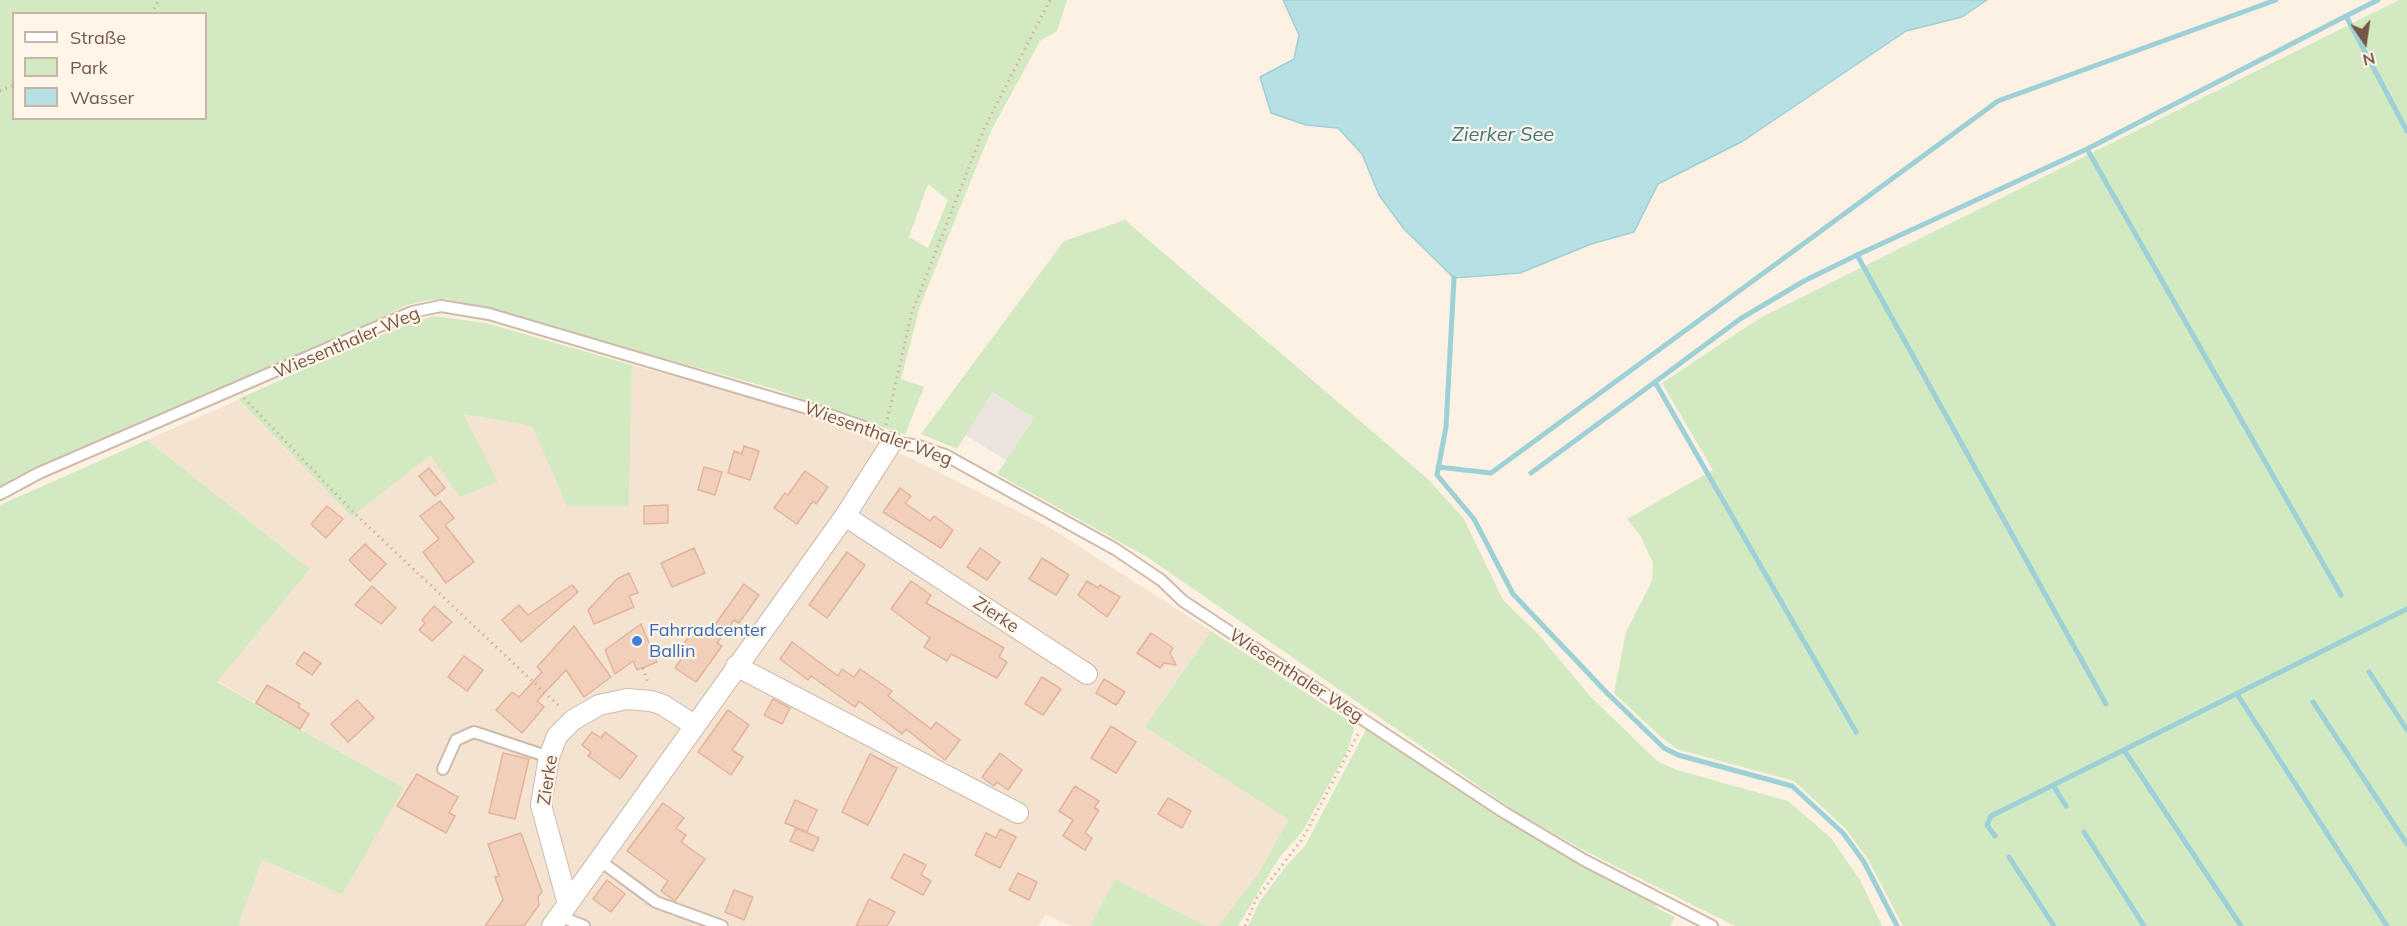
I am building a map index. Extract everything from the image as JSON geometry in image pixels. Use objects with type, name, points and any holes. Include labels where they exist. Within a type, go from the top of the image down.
[{"type":"street","points":[[560,915],[845,516],[892,442]]},
{"type":"street","name":"Zierke","points":[[845,516],[1087,674]]},
{"type":"street","points":[[736,666],[1018,813]]},
{"type":"street","name":"Zierke","points":[[560,915],[541,806],[549,756],[558,736],[573,720],[599,705],[627,699],[651,700],[694,725]]},
{"type":"lane","name":"Wiesenthaler Weg","points":[[0,494],[39,473],[236,390],[412,312],[441,306],[489,314],[825,413],[864,427],[892,442],[919,446],[945,455],[1115,549],[1161,580],[1183,601],[1505,813],[1574,854],[1712,926]]},
{"type":"lane","points":[[443,769],[456,740],[474,732],[549,756]]},
{"type":"lane","points":[[599,860],[656,902],[722,926]]},
{"type":"lane","points":[[560,915],[584,926]]},
{"type":"path","points":[[889,417],[912,312],[984,129],[1048,6],[1048,0]]},
{"type":"path","points":[[236,390],[355,514],[573,720]]},
{"type":"path","points":[[1245,926],[1256,899],[1303,838],[1354,746],[1364,721]]},
{"type":"shaded area","points":[[632,365],[801,410],[912,459],[1047,526],[1211,631],[1145,727],[1290,820],[1258,874],[1218,926],[1206,926],[1115,879],[1090,926],[1071,926],[1046,915],[1038,926],[238,926],[262,860],[310,881],[404,788],[217,681],[310,569],[147,440],[238,400],[352,517],[430,454],[497,482],[462,414],[532,426],[567,506],[629,506]]},
{"type":"shaded area","points":[[991,392],[1034,418],[1006,460],[965,435]]},
{"type":"green space","points":[[0,0],[1067,0],[1057,31],[1040,41],[991,131],[920,306],[901,379],[924,387],[905,435],[774,389],[447,299],[407,305],[303,355],[112,435],[0,487]],"holes":[[[928,184],[948,200],[928,248],[909,237]]]},
{"type":"green space","points":[[2399,0],[2407,0],[2407,926],[1903,926],[1868,859],[1845,828],[1794,781],[1677,749],[1614,693],[1626,632],[1652,581],[1653,563],[1640,535],[1627,519],[1713,470],[1662,383],[1760,318]]},
{"type":"green space","points":[[1125,220],[1429,480],[1464,519],[1503,600],[1538,634],[1590,696],[1657,761],[1677,770],[1788,801],[1831,838],[1860,880],[1882,926],[1735,926],[1587,852],[1518,813],[1147,557],[997,474],[1034,418],[992,392],[957,449],[921,434],[1064,241]]},
{"type":"green space","points":[[433,316],[486,323],[632,365],[629,506],[567,506],[532,426],[463,414],[498,482],[460,497],[430,455],[352,517],[238,399],[402,326]]},
{"type":"green space","points":[[147,440],[310,569],[217,682],[404,788],[342,894],[262,860],[238,926],[0,926],[0,505]]},
{"type":"green space","points":[[1211,631],[1352,723],[1354,729],[1347,752],[1302,832],[1279,858],[1238,926],[1218,926],[1258,874],[1289,820],[1145,727]]},
{"type":"green space","points":[[1368,726],[1481,805],[1540,841],[1659,902],[1655,905],[1658,909],[1675,917],[1670,926],[1248,926],[1260,901],[1286,866],[1305,846]]},
{"type":"green space","points":[[1115,879],[1206,926],[1090,926]]},
{"type":"water","name":"Zierker See","points":[[1283,0],[1987,0],[1962,17],[1906,31],[1743,141],[1658,184],[1634,232],[1591,244],[1520,273],[1454,278],[1404,229],[1379,195],[1362,154],[1338,128],[1306,125],[1271,113],[1260,77],[1294,59],[1299,35]]},
{"type":"building","points":[[744,446],[759,451],[750,480],[728,473],[734,451],[742,454]]},
{"type":"building","points":[[704,467],[722,472],[715,495],[698,490]]},
{"type":"building","points":[[429,468],[445,488],[435,496],[419,476]]},
{"type":"building","points":[[805,471],[828,487],[816,504],[813,501],[797,524],[774,508],[785,493],[788,495]]},
{"type":"building","points":[[900,488],[911,496],[905,503],[930,521],[934,516],[953,530],[941,548],[883,512]]},
{"type":"building","points":[[440,501],[454,518],[445,525],[474,562],[446,583],[423,552],[439,539],[420,516]]},
{"type":"building","points":[[668,505],[668,523],[644,524],[644,506]]},
{"type":"building","points":[[327,506],[343,519],[326,538],[311,524]]},
{"type":"building","points":[[365,544],[386,564],[370,581],[349,560]]},
{"type":"building","points":[[694,548],[705,573],[672,587],[661,563]]},
{"type":"building","points":[[980,548],[1000,562],[987,580],[967,567]]},
{"type":"building","points":[[847,552],[865,565],[827,618],[809,605]]},
{"type":"building","points":[[1042,558],[1069,575],[1056,595],[1029,579]]},
{"type":"building","points":[[629,573],[638,593],[629,596],[634,607],[594,624],[588,610],[617,579]]},
{"type":"building","points":[[911,581],[931,595],[926,603],[1004,648],[999,657],[1007,662],[997,678],[951,654],[947,661],[924,647],[930,638],[891,609]]},
{"type":"building","points":[[1087,581],[1098,588],[1100,585],[1120,597],[1107,617],[1078,595]]},
{"type":"building","points":[[744,584],[759,595],[739,623],[734,620],[717,643],[722,646],[696,682],[675,668],[688,649],[683,645],[696,627],[707,636]]},
{"type":"building","points":[[572,585],[578,592],[521,642],[502,620],[519,605],[528,615]]},
{"type":"building","points":[[372,586],[396,608],[381,624],[355,605]]},
{"type":"building","points":[[434,606],[452,622],[432,641],[419,630],[425,623],[422,620]]},
{"type":"building","points":[[641,624],[657,662],[637,670],[633,661],[615,674],[605,650]]},
{"type":"building","points":[[574,626],[611,677],[584,697],[566,670],[537,701],[544,707],[522,733],[496,710],[512,692],[519,697],[542,672],[537,667]]},
{"type":"building","points":[[1151,633],[1173,648],[1170,653],[1176,665],[1164,663],[1160,668],[1137,653]]},
{"type":"building","points":[[792,642],[838,676],[842,669],[854,677],[860,669],[892,691],[888,696],[931,729],[936,722],[960,740],[945,760],[906,729],[902,734],[859,701],[855,707],[811,676],[808,680],[780,659]]},
{"type":"building","points":[[304,652],[321,663],[312,675],[296,664]]},
{"type":"building","points":[[464,656],[483,670],[467,691],[448,677]]},
{"type":"building","points":[[1042,677],[1061,689],[1043,715],[1025,704]]},
{"type":"building","points":[[1104,679],[1125,692],[1116,705],[1096,693]]},
{"type":"building","points":[[267,685],[300,704],[298,707],[309,714],[300,729],[256,703]]},
{"type":"building","points":[[773,699],[790,708],[782,724],[764,715]]},
{"type":"building","points":[[357,700],[374,718],[348,742],[331,724]]},
{"type":"building","points":[[728,710],[749,725],[732,750],[743,757],[731,775],[698,752]]},
{"type":"building","points":[[1111,726],[1136,742],[1116,773],[1091,758]]},
{"type":"building","points":[[592,732],[601,738],[605,732],[637,756],[620,779],[588,756],[591,752],[582,745]]},
{"type":"building","points":[[503,753],[529,759],[515,819],[489,813]]},
{"type":"building","points":[[1000,753],[1022,770],[1008,790],[997,782],[994,786],[982,777]]},
{"type":"building","points":[[870,754],[897,768],[868,825],[842,812]]},
{"type":"building","points":[[417,774],[458,797],[449,813],[455,816],[446,833],[397,806]]},
{"type":"building","points":[[1075,786],[1099,801],[1094,808],[1099,810],[1085,833],[1092,838],[1085,850],[1063,836],[1073,820],[1059,811]]},
{"type":"building","points":[[1168,798],[1191,811],[1182,828],[1158,814]]},
{"type":"building","points":[[795,800],[817,810],[807,832],[785,823]]},
{"type":"building","points":[[663,803],[684,818],[676,828],[686,835],[681,842],[705,859],[675,901],[661,891],[668,881],[627,851]]},
{"type":"building","points":[[796,828],[819,838],[813,851],[790,841]]},
{"type":"building","points":[[1000,829],[1016,837],[1000,868],[975,855],[986,833],[996,838]]},
{"type":"building","points":[[521,833],[542,892],[538,897],[539,905],[524,926],[485,926],[503,900],[495,877],[499,876],[488,844]]},
{"type":"building","points":[[904,854],[926,865],[921,875],[931,881],[923,895],[891,878]]},
{"type":"building","points":[[1018,873],[1037,882],[1029,900],[1009,890]]},
{"type":"building","points":[[607,880],[625,894],[611,912],[593,899]]},
{"type":"building","points":[[734,890],[753,897],[744,920],[725,912]]},
{"type":"building","points":[[869,899],[895,912],[887,926],[856,926]]},
{"type":"waterway","points":[[1438,467],[1491,473],[1998,101],[2276,0]]},
{"type":"waterway","points":[[2378,0],[2346,16],[2407,131]]},
{"type":"waterway","points":[[2341,595],[2087,149],[2346,16]]},
{"type":"waterway","points":[[2087,149],[1857,255],[2106,704]]},
{"type":"waterway","points":[[1856,732],[1655,382],[1740,319],[1804,281],[1857,255]]},
{"type":"waterway","points":[[1454,278],[1446,427],[1437,475],[1474,519],[1513,594],[1607,693],[1664,748],[1678,755],[1792,786],[1843,833],[1864,862],[1897,926]]},
{"type":"waterway","points":[[1531,473],[1655,382]]},
{"type":"waterway","points":[[1995,836],[1987,825],[1991,816],[2407,609]]},
{"type":"waterway","points":[[2369,672],[2407,730]]},
{"type":"waterway","points":[[2237,694],[2387,926]]},
{"type":"waterway","points":[[2313,702],[2407,844]]},
{"type":"waterway","points":[[2124,750],[2241,926]]},
{"type":"waterway","points":[[2053,785],[2066,806]]},
{"type":"waterway","points":[[2084,832],[2144,926]]},
{"type":"waterway","points":[[2009,857],[2054,926]]},
{"type":"place","name":"Fahrradcenter Ballin","points":[[637,641]]}]
